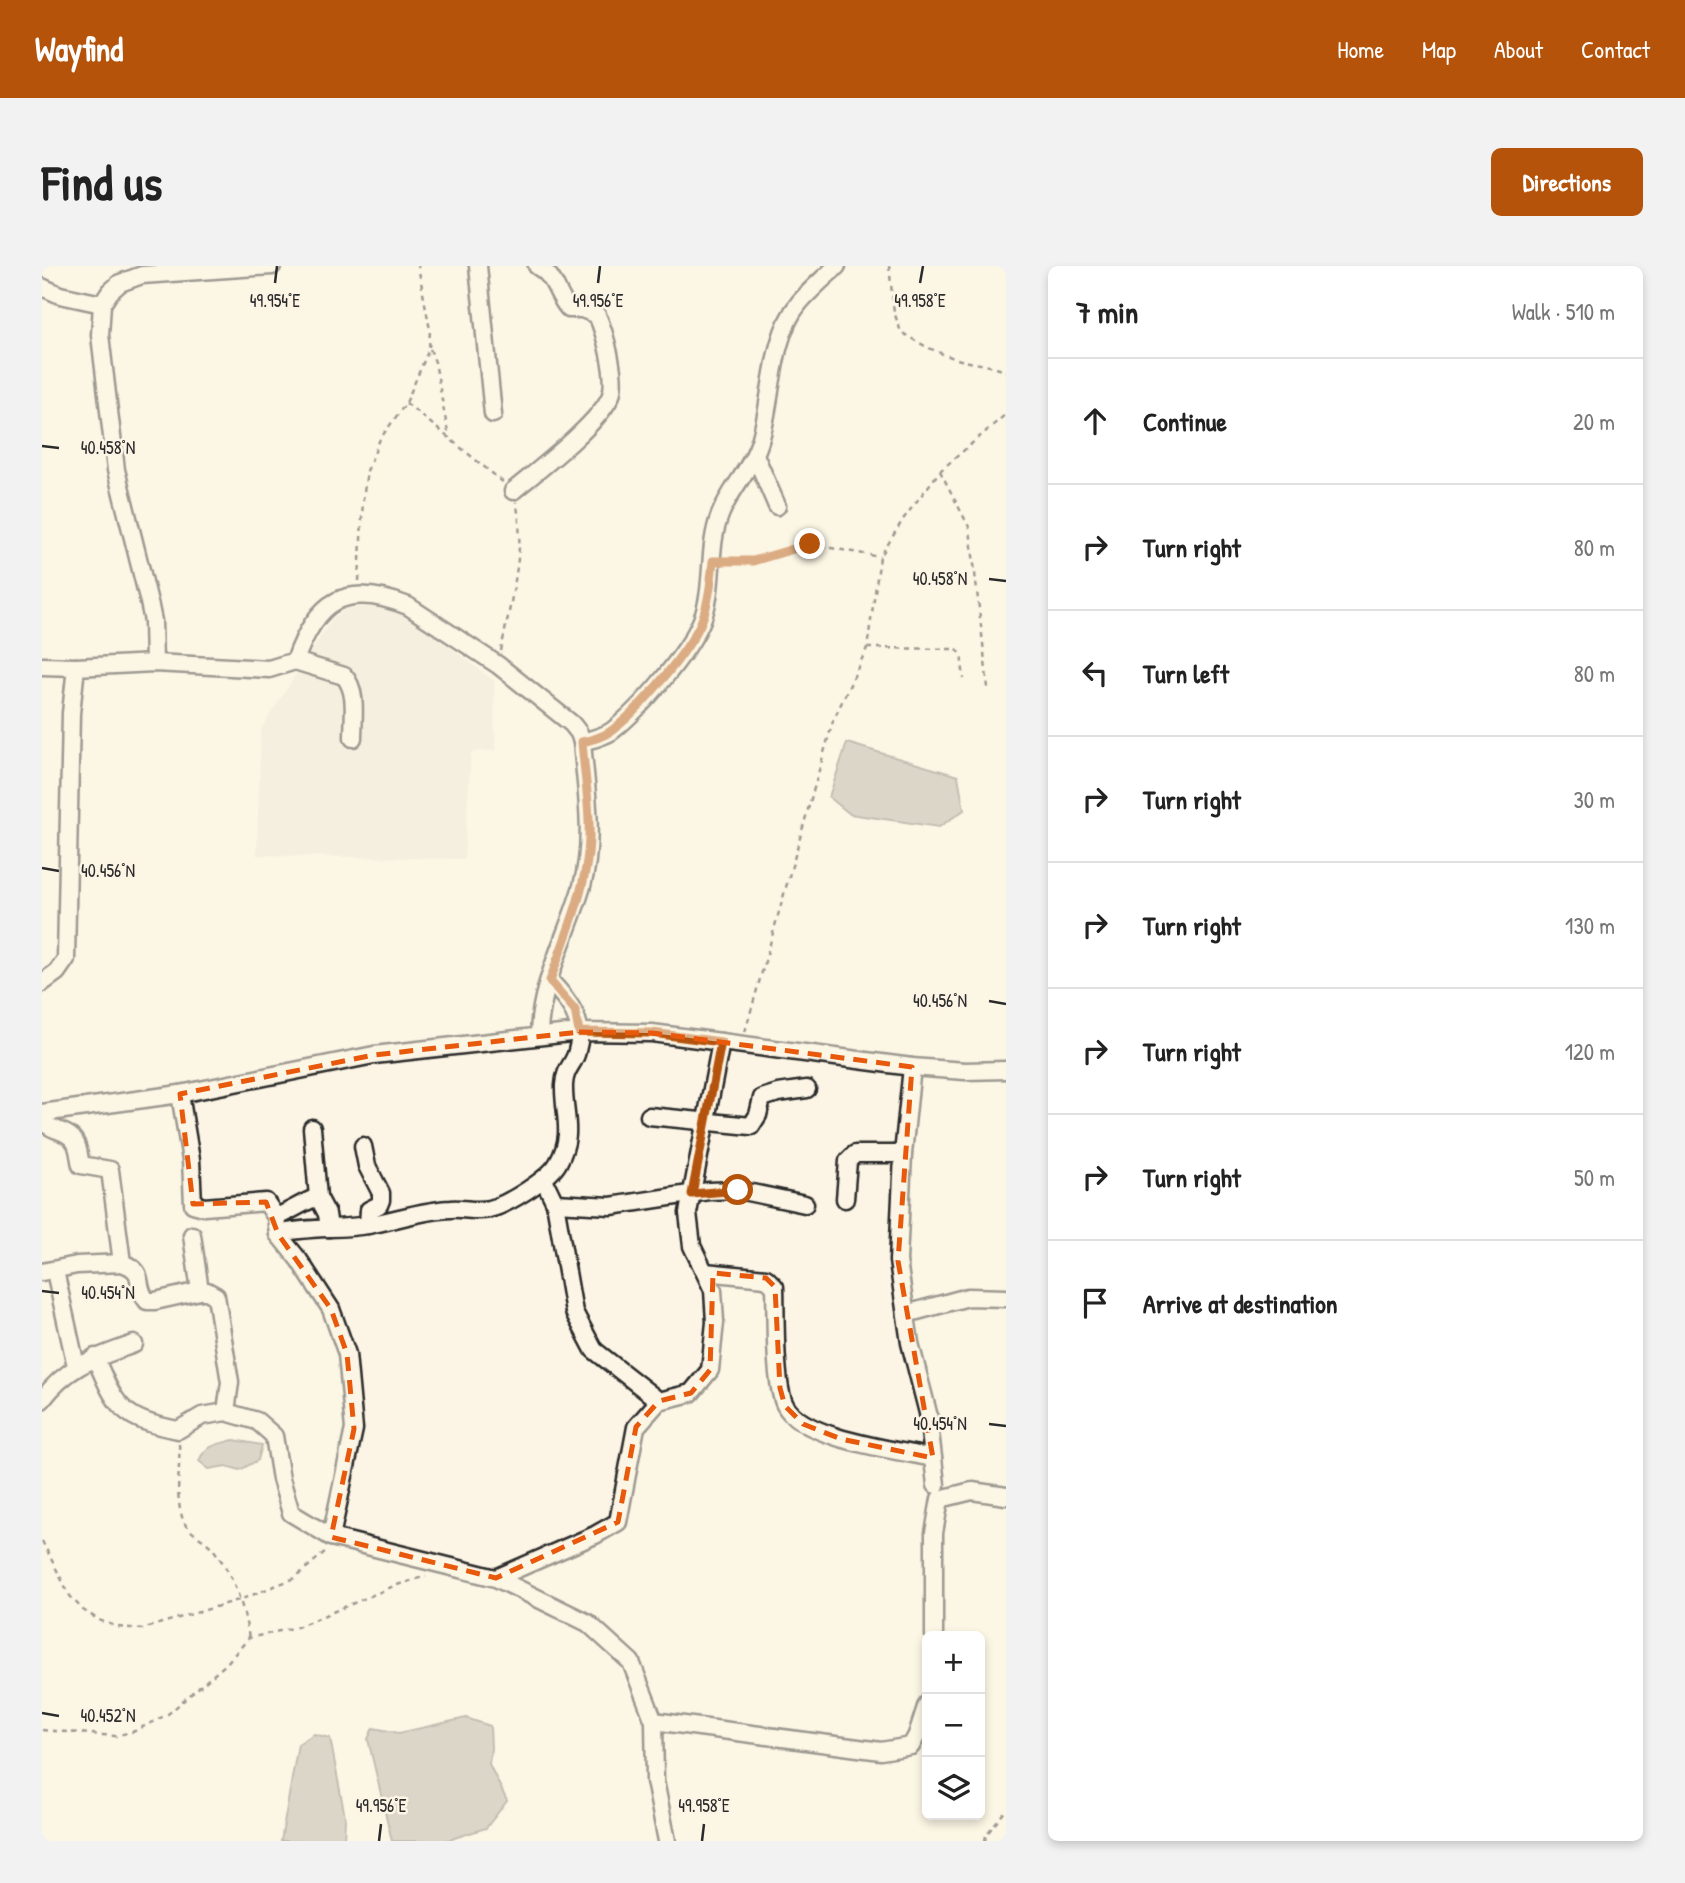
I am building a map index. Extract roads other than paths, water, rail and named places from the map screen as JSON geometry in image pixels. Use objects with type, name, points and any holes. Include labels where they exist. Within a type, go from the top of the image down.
[{"type":"street","points":[[154,663],[153,621],[116,470],[111,436],[100,335],[102,304],[110,292],[129,278],[176,269],[272,266]]},
{"type":"street","points":[[478,266],[493,414]]},
{"type":"street","points":[[513,491],[605,408],[612,393],[613,378],[597,316],[582,309],[569,309],[553,279],[537,266]]},
{"type":"street","points":[[582,742],[599,738],[611,731],[659,683],[688,645],[702,620],[719,516],[755,455],[761,439],[777,356],[787,323],[798,304],[837,266]]},
{"type":"street","points":[[42,287],[60,295],[102,304]]},
{"type":"street","points":[[755,455],[777,506]]},
{"type":"street","points":[[295,661],[304,636],[318,614],[342,598],[359,594],[392,600],[408,606],[498,665],[572,724],[579,733],[582,742],[588,825],[587,859],[582,887],[542,1003],[539,1036]]},
{"type":"street","points":[[42,666],[154,663],[269,669],[295,661],[344,676],[350,682],[353,697],[353,738]]},
{"type":"street","points":[[42,984],[57,972],[66,960],[71,713],[76,667]]},
{"type":"street","points":[[278,1234],[368,1225],[433,1211],[492,1208],[544,1180],[558,1163],[565,1146],[569,1118],[564,1094],[565,1077],[578,1050],[579,1032],[575,1010],[550,981]]},
{"type":"street","points":[[122,1263],[110,1170],[81,1165],[73,1139],[45,1124],[42,1115],[180,1094],[353,1059],[579,1032],[652,1033],[912,1067],[965,1071],[1006,1070]]},
{"type":"street","points":[[496,1578],[595,1535],[618,1522],[636,1427],[659,1401],[691,1393],[710,1370],[715,1311],[713,1290],[692,1246],[688,1213],[721,1042]]},
{"type":"street","points":[[912,1067],[903,1154],[898,1261],[910,1343],[928,1413],[936,1485]]},
{"type":"street","points":[[649,1116],[751,1126],[758,1115],[762,1098],[807,1089]]},
{"type":"street","points":[[180,1094],[191,1160],[193,1204],[204,1208],[266,1202],[276,1217],[278,1234],[299,1260],[331,1309],[347,1354],[354,1429],[331,1537]]},
{"type":"street","points":[[312,1128],[318,1197],[327,1214],[328,1228]]},
{"type":"street","points":[[363,1146],[367,1166],[382,1200],[379,1205],[369,1210],[368,1225]]},
{"type":"street","points":[[845,1199],[848,1161],[855,1154],[903,1154]]},
{"type":"street","points":[[544,1180],[555,1203],[575,1312],[594,1350],[659,1401]]},
{"type":"street","points":[[555,1203],[611,1206],[738,1190],[805,1204]]},
{"type":"street","points":[[276,1217],[318,1197]]},
{"type":"street","points":[[192,1235],[200,1291]]},
{"type":"street","points":[[76,1366],[48,1271],[77,1265],[122,1263],[133,1267],[138,1273],[143,1296],[147,1301],[200,1291],[216,1296],[230,1382],[226,1412]]},
{"type":"street","points":[[705,1272],[766,1278],[775,1287],[780,1388],[785,1406],[803,1424],[841,1438],[933,1458]]},
{"type":"street","points":[[906,1314],[968,1297],[1006,1298]]},
{"type":"street","points":[[42,1399],[76,1366],[134,1344]]},
{"type":"street","points":[[95,1357],[109,1391],[126,1413],[152,1425],[178,1430],[202,1416],[226,1412],[257,1420],[274,1436],[281,1479],[291,1513],[331,1537],[496,1578],[588,1623],[631,1662],[654,1721],[655,1782],[667,1841]]},
{"type":"street","points":[[934,1631],[934,1533],[940,1499],[972,1491],[1006,1496]]},
{"type":"street","points":[[654,1721],[881,1751],[911,1746],[922,1720]]}]
